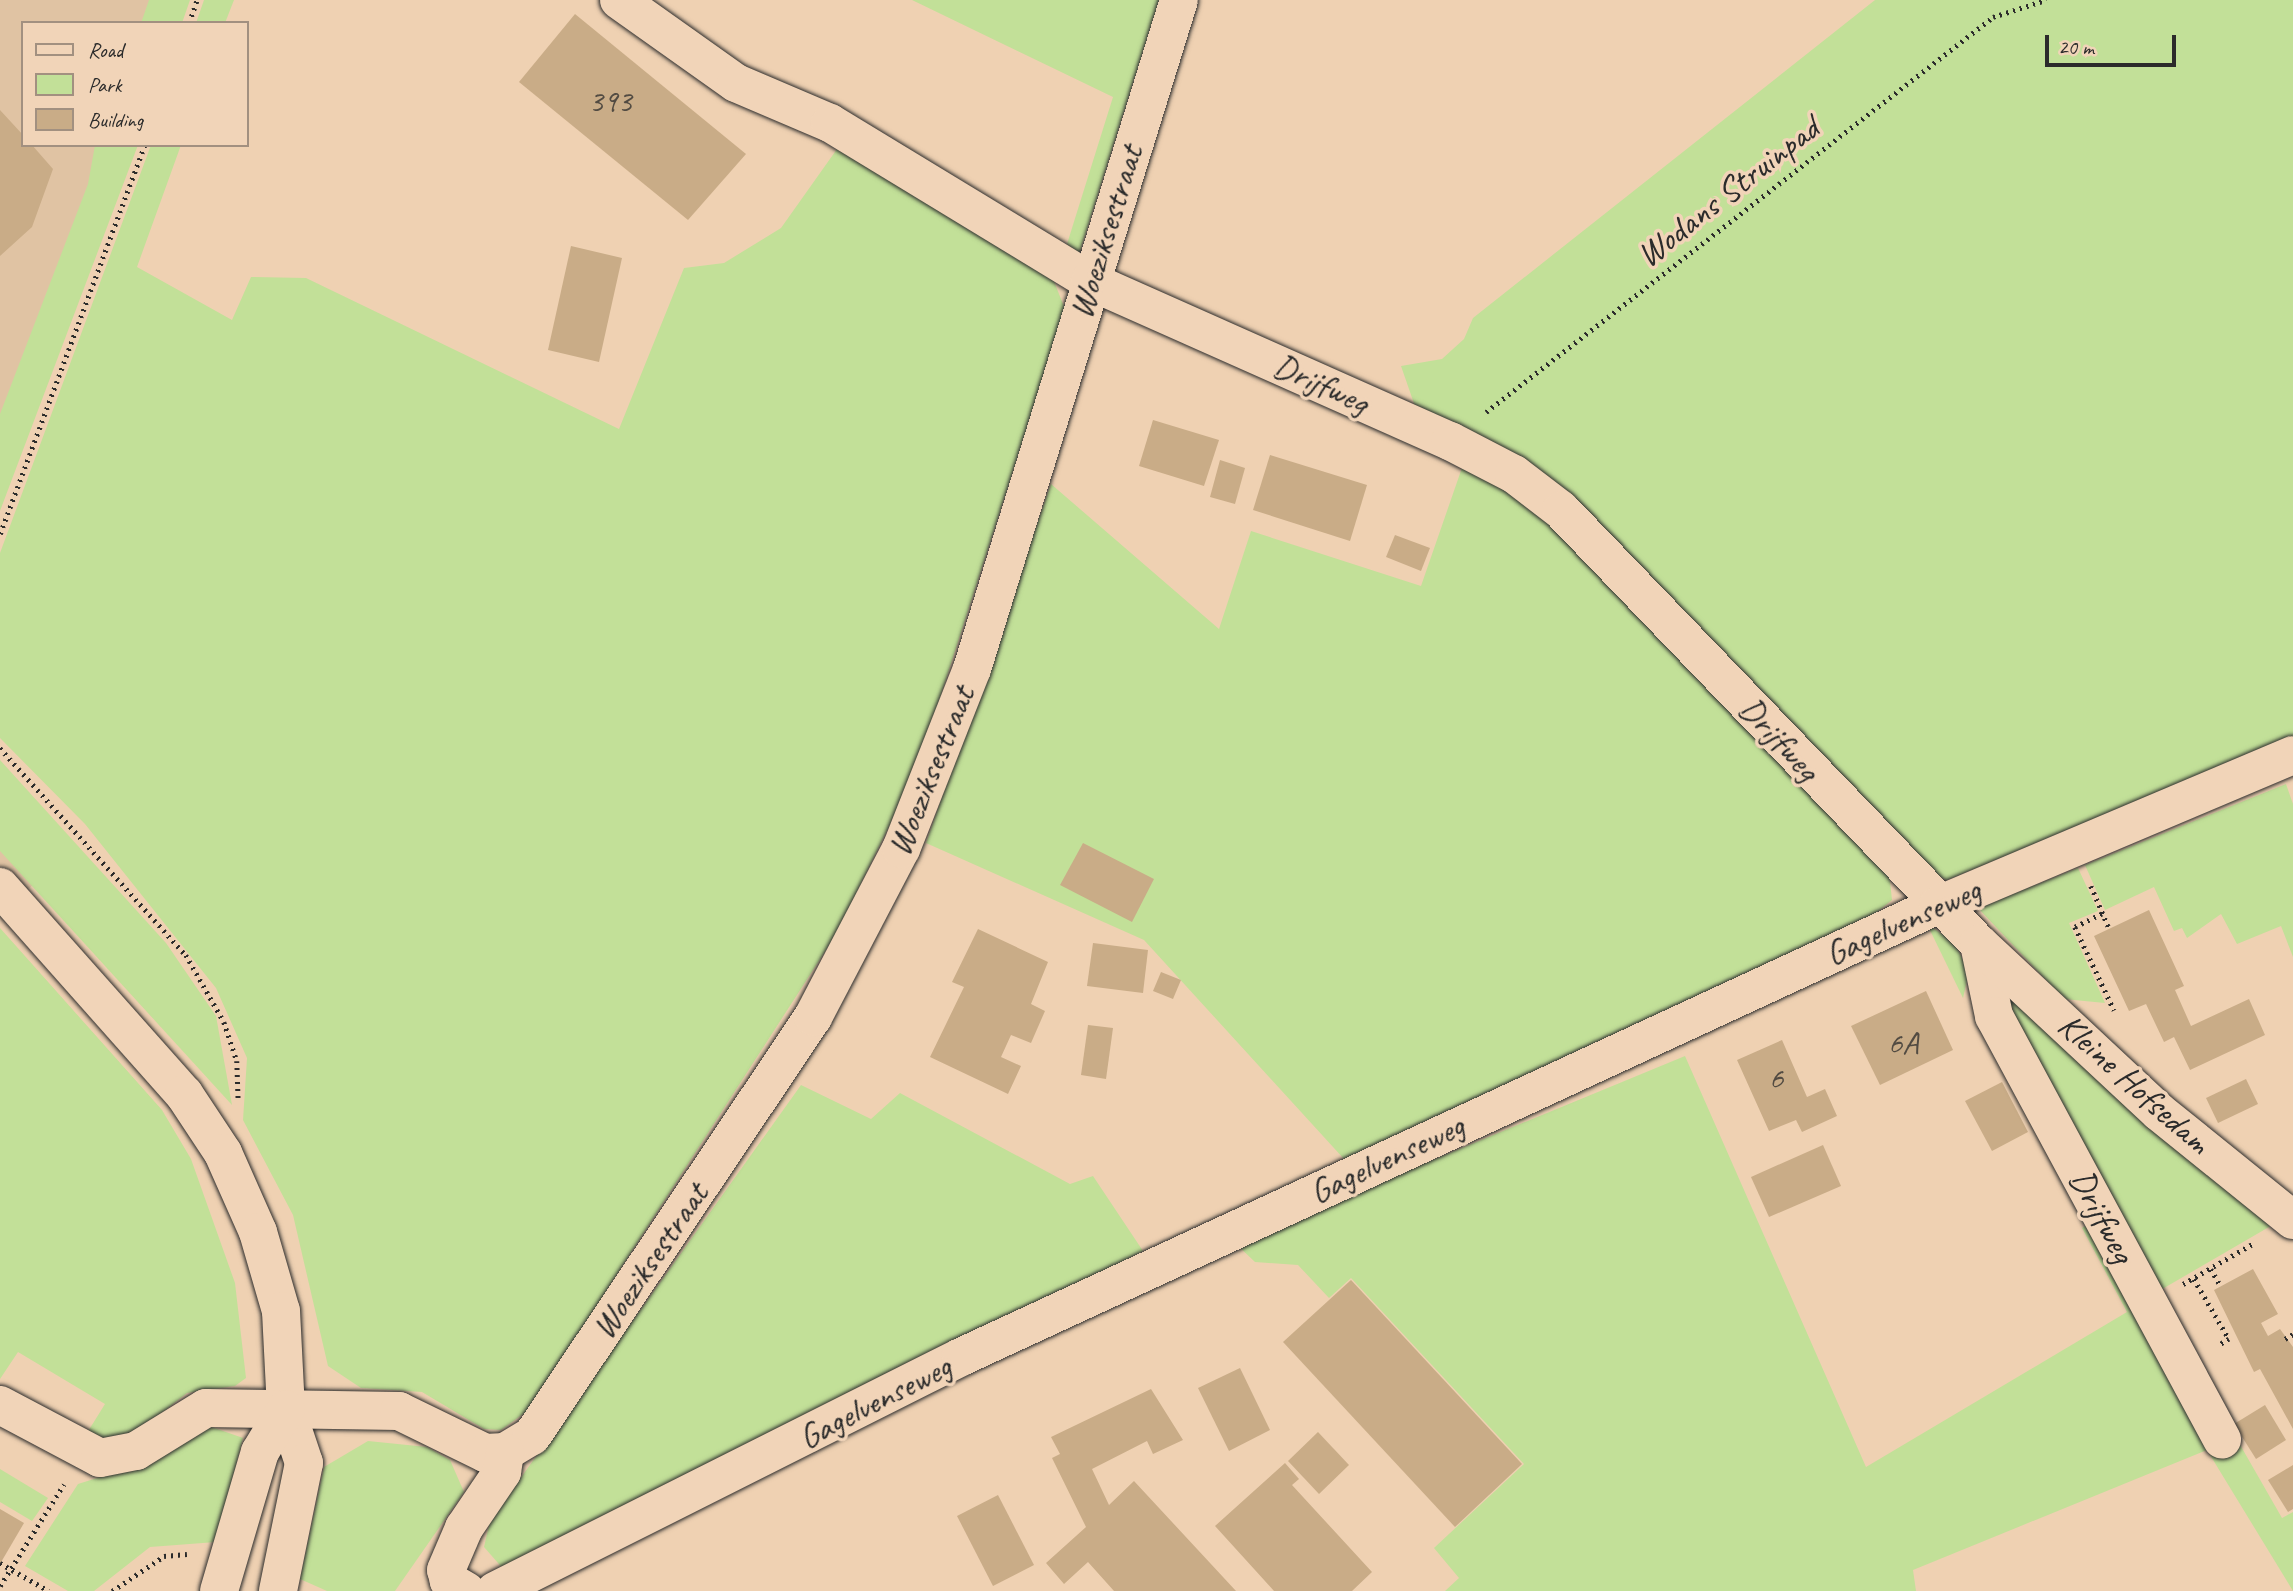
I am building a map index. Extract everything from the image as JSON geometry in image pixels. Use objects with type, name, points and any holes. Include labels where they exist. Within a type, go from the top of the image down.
[{"type":"street","name":"Drijfweg","points":[[619,0],[736,83],[830,123],[1090,281],[1450,441],[1514,474],[1570,519],[1938,905],[1979,944],[1994,1016],[2221,1440]]},
{"type":"street","name":"Woeziksestraat","points":[[505,1452],[542,1423],[813,1017],[874,909],[933,778],[972,669],[1179,0]]},
{"type":"street","name":"Gagelvenseweg","points":[[495,1591],[961,1357],[1938,905],[2293,755]]},
{"type":"street","points":[[0,887],[184,1094],[223,1153],[276,1290],[286,1409],[304,1463],[278,1591]]},
{"type":"street","name":"Kleine Hofsedam","points":[[1979,944],[2159,1112],[2289,1217]]},
{"type":"street","points":[[0,1405],[83,1453],[100,1458],[136,1451],[206,1408],[399,1411],[470,1447],[505,1452],[502,1472],[464,1528],[456,1581]]},
{"type":"street","points":[[224,1578],[260,1452],[286,1409]]},
{"type":"path","points":[[190,21],[197,0]]},
{"type":"path","name":"Wodans Struinpad","points":[[1450,441],[1993,17],[2046,0]]},
{"type":"path","points":[[0,534],[144,147]]},
{"type":"path","points":[[0,748],[99,853],[211,994],[237,1061],[237,1112],[223,1153]]},
{"type":"path","points":[[2102,914],[2075,927],[2119,1019]]},
{"type":"path","points":[[2148,1302],[2211,1269],[2268,1234],[2289,1217]]},
{"type":"path","points":[[2211,1269],[2221,1286]]},
{"type":"path","points":[[2194,1279],[2229,1339],[2213,1349]]},
{"type":"path","points":[[2285,1339],[2293,1334]]},
{"type":"path","points":[[0,1586],[83,1453]]},
{"type":"path","points":[[112,1591],[174,1554],[224,1578]]},
{"type":"path","points":[[0,1563],[49,1591]]},
{"type":"shaded area","points":[[0,0],[168,0],[162,21],[21,21],[21,147],[118,147],[0,498]]},
{"type":"shaded area","points":[[0,841],[36,882],[0,915]]},
{"type":"green space","points":[[149,0],[190,0],[183,21],[142,21]]},
{"type":"green space","points":[[204,0],[234,0],[226,21],[197,21]]},
{"type":"green space","points":[[912,0],[1159,0],[1079,254],[1067,244],[1113,97]]},
{"type":"green space","points":[[1875,0],[2293,0],[2293,740],[1947,880],[1912,864],[1619,553],[1418,415],[1401,366],[1442,359],[1464,339],[1473,318]]},
{"type":"green space","points":[[842,142],[1053,279],[1065,309],[939,701],[902,800],[835,936],[530,1409],[501,1430],[484,1429],[422,1392],[361,1388],[328,1366],[293,1215],[243,1120],[247,1058],[216,988],[85,824],[0,738],[0,553],[150,147],[180,147],[137,267],[232,320],[251,277],[306,278],[619,429],[684,268],[724,263],[781,228]]},
{"type":"green space","points":[[95,147],[137,147],[0,511],[0,414],[88,184]]},
{"type":"green space","points":[[1464,462],[1542,510],[1889,872],[1892,900],[1867,920],[1344,1159],[1144,940],[926,843],[1051,484],[1219,629],[1251,531],[1421,586]]},
{"type":"green space","points":[[0,760],[166,943],[216,1016],[232,1105],[0,851]]},
{"type":"green space","points":[[2286,784],[2293,804],[2293,957],[2281,926],[2237,944],[2221,914],[2187,938],[2182,928],[2174,931],[2154,887],[2105,910],[2085,865]]},
{"type":"green space","points":[[2078,868],[2098,911],[2069,923],[2105,1003],[2064,999],[1978,908]]},
{"type":"green space","points":[[1927,924],[1954,942],[1969,972],[1963,998]]},
{"type":"green space","points":[[0,928],[162,1110],[191,1159],[235,1283],[246,1378],[235,1386],[187,1393],[140,1430],[106,1440],[87,1433],[105,1404],[18,1352],[0,1379]]},
{"type":"green space","points":[[2012,988],[2278,1218],[2269,1227],[2152,1295],[1999,1005]]},
{"type":"green space","points":[[1685,1056],[1866,1467],[2127,1312],[2082,1228],[2092,1221],[2235,1436],[2282,1518],[2293,1512],[2293,1591],[2207,1450],[1913,1570],[1916,1591],[1445,1591],[1459,1578],[1434,1548],[1524,1464],[1351,1278],[1329,1298],[1298,1265],[1255,1262],[1234,1242]]},
{"type":"green space","points":[[801,1085],[871,1119],[900,1093],[1070,1184],[1093,1176],[1143,1251],[505,1571],[484,1547],[490,1521]]},
{"type":"green space","points":[[206,1425],[243,1438],[216,1542],[150,1547],[94,1591],[68,1591],[25,1566],[78,1484],[161,1458]]},
{"type":"green space","points":[[368,1441],[427,1447],[450,1460],[464,1492],[395,1591],[327,1591],[300,1579],[324,1467]]},
{"type":"green space","points":[[0,1469],[48,1498],[32,1521],[0,1502]]},
{"type":"building","points":[[575,14],[746,154],[688,220],[519,82]]},
{"type":"building","points":[[0,110],[21,133],[21,147],[34,147],[53,169],[32,227],[0,256]]},
{"type":"building","points":[[571,246],[622,258],[599,362],[548,350]]},
{"type":"building","points":[[1153,420],[1219,440],[1204,486],[1139,466]]},
{"type":"building","points":[[1270,455],[1367,485],[1350,541],[1253,510]]},
{"type":"building","points":[[1220,460],[1245,468],[1235,504],[1210,497]]},
{"type":"building","points":[[1395,535],[1430,548],[1421,571],[1386,557]]},
{"type":"building","points":[[1083,843],[1154,879],[1132,922],[1060,885]]},
{"type":"building","points":[[2149,910],[2184,986],[2175,990],[2191,1026],[2249,999],[2265,1035],[2190,1070],[2174,1037],[2164,1042],[2146,1004],[2129,1011],[2094,936]]},
{"type":"building","points":[[978,929],[1048,962],[1031,1004],[1045,1011],[1031,1043],[1011,1035],[1001,1057],[1021,1066],[1008,1094],[930,1057],[964,987],[952,982]]},
{"type":"building","points":[[1093,943],[1148,950],[1143,993],[1087,986]]},
{"type":"building","points":[[1161,972],[1181,980],[1173,999],[1153,991]]},
{"type":"building","points":[[1926,991],[1953,1050],[1880,1085],[1851,1026]]},
{"type":"building","points":[[1088,1025],[1113,1028],[1106,1079],[1081,1075]]},
{"type":"building","points":[[1782,1040],[1807,1097],[1825,1089],[1837,1116],[1802,1132],[1796,1120],[1769,1131],[1737,1060]]},
{"type":"building","points":[[2246,1079],[2258,1104],[2218,1123],[2206,1098]]},
{"type":"building","points":[[2002,1082],[2028,1132],[1992,1151],[1965,1101]]},
{"type":"building","points":[[1823,1145],[1841,1186],[1769,1217],[1751,1177]]},
{"type":"building","points":[[2253,1269],[2278,1314],[2261,1323],[2268,1336],[2280,1329],[2293,1347],[2293,1429],[2260,1369],[2254,1372],[2214,1290]]},
{"type":"building","points":[[1351,1280],[1522,1464],[1455,1527],[1283,1342]]},
{"type":"building","points":[[1240,1368],[1270,1430],[1229,1451],[1198,1388]]},
{"type":"building","points":[[1151,1389],[1183,1440],[1153,1454],[1147,1441],[1092,1469],[1109,1505],[1134,1481],[1236,1591],[1114,1591],[1088,1562],[1064,1584],[1046,1563],[1086,1527],[1052,1458],[1060,1454],[1051,1437]]},
{"type":"building","points":[[2265,1405],[2286,1440],[2256,1459],[2234,1424]]},
{"type":"building","points":[[1318,1432],[1349,1465],[1319,1494],[1288,1461]]},
{"type":"building","points":[[1285,1463],[1299,1479],[1292,1485],[1372,1572],[1352,1591],[1274,1591],[1215,1526]]},
{"type":"building","points":[[2293,1465],[2293,1509],[2288,1512],[2268,1480]]},
{"type":"building","points":[[998,1495],[1034,1565],[993,1586],[957,1516]]},
{"type":"building","points":[[0,1509],[24,1523],[0,1564]]}]
